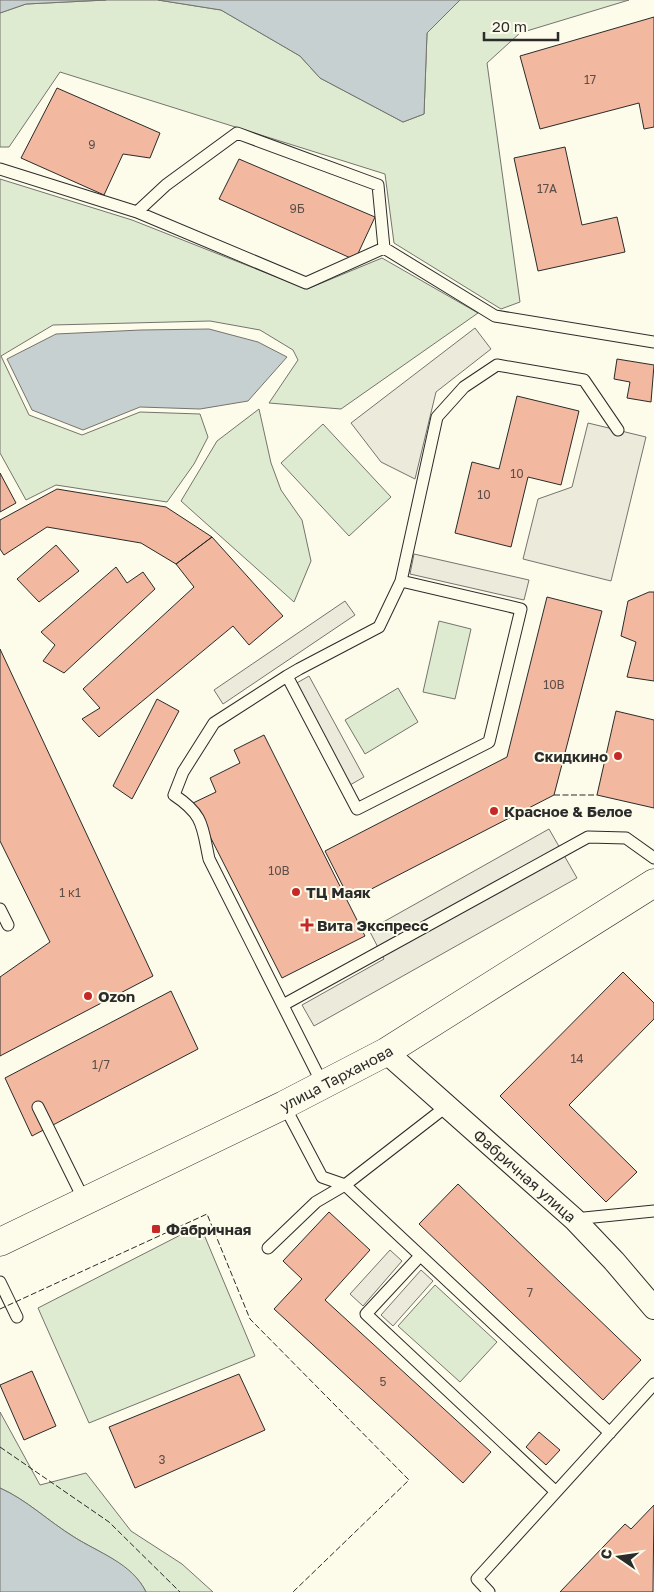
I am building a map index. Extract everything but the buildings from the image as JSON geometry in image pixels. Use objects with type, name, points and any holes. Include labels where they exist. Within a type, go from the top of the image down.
[{"type":"main road","name":"улица Тарханова","points":[[0,1242],[284,1105],[386,1052],[654,883]]},
{"type":"street","name":"Фабричная улица","points":[[386,1052],[574,1219],[654,1308]]},
{"type":"lane","points":[[137,212],[166,185],[237,133],[378,185],[384,248]]},
{"type":"lane","points":[[0,169],[137,212],[306,283],[384,248]]},
{"type":"lane","points":[[384,248],[495,316],[654,342]]},
{"type":"lane","points":[[323,1085],[209,859],[200,819],[188,805],[174,796],[183,772],[214,723],[287,676],[379,627],[401,581],[437,417],[464,387],[497,365],[584,380],[618,430]]},
{"type":"lane","points":[[287,676],[357,809],[490,742],[521,609],[401,581]]},
{"type":"lane","points":[[282,1005],[588,837],[626,838],[654,858]]},
{"type":"lane","points":[[0,909],[8,924]]},
{"type":"lane","points":[[284,1105],[322,1177],[345,1185],[610,1433]]},
{"type":"lane","points":[[268,1248],[316,1202],[345,1185],[446,1106]]},
{"type":"lane","points":[[38,1108],[84,1200]]},
{"type":"lane","points":[[574,1219],[654,1211]]},
{"type":"lane","points":[[420,1256],[366,1314],[556,1492]]},
{"type":"lane","points":[[0,1282],[17,1317]]},
{"type":"lane","points":[[489,1592],[476,1579],[654,1384]]},
{"type":"green space","points":[[106,0],[158,0],[221,10],[300,56],[320,78],[403,122],[424,114],[427,33],[460,0],[629,0],[520,33],[487,63],[520,302],[501,309],[394,243],[385,174],[60,72],[9,147],[0,147],[0,13],[26,4]]},
{"type":"green space","points":[[0,179],[132,220],[307,289],[382,258],[478,313],[341,409],[269,403],[298,360],[293,350],[260,330],[210,321],[53,325],[1,356],[29,415],[82,435],[140,412],[200,414],[208,437],[194,464],[167,502],[56,485],[26,500],[0,453]]},
{"type":"green space","points":[[259,409],[271,463],[281,490],[302,520],[311,561],[294,602],[181,501],[217,441]]},
{"type":"green space","points":[[323,424],[391,497],[349,536],[281,463]]},
{"type":"green space","points":[[439,621],[471,629],[455,699],[423,692]]},
{"type":"green space","points":[[398,688],[418,722],[365,754],[345,720]]},
{"type":"green space","points":[[200,1225],[255,1356],[89,1423],[38,1308]]},
{"type":"green space","points":[[435,1285],[497,1342],[460,1382],[398,1326]]},
{"type":"green space","points":[[0,1412],[40,1485],[86,1473],[131,1531],[182,1564],[213,1592],[146,1592],[133,1574],[124,1567],[64,1531],[19,1498],[0,1488]]},
{"type":"shaded area","points":[[0,0],[106,0],[26,4],[0,13]]},
{"type":"shaded area","points":[[158,0],[460,0],[427,33],[424,114],[403,122],[320,78],[300,56],[221,10]]},
{"type":"shaded area","points":[[475,328],[491,349],[436,392],[415,479],[381,462],[351,423]]},
{"type":"shaded area","points":[[209,329],[258,342],[287,357],[248,401],[200,409],[140,407],[83,430],[32,410],[7,359],[56,334]]},
{"type":"shaded area","points":[[588,423],[646,437],[611,581],[523,559],[538,499],[572,487]]},
{"type":"shaded area","points":[[414,554],[529,580],[524,600],[410,574]]},
{"type":"shaded area","points":[[345,601],[355,615],[223,704],[214,690]]},
{"type":"shaded area","points":[[309,676],[364,777],[350,785],[295,684]]},
{"type":"shaded area","points":[[549,829],[577,878],[314,1026],[302,1005],[384,959],[369,930]]},
{"type":"shaded area","points":[[390,1250],[402,1261],[363,1306],[350,1294]]},
{"type":"shaded area","points":[[421,1270],[433,1281],[393,1326],[381,1315]]},
{"type":"shaded area","points":[[0,1488],[19,1498],[64,1531],[124,1566],[140,1582],[146,1592],[0,1592]]},
{"type":"fence","points":[[554,795],[597,795]]},
{"type":"fence","points":[[0,1309],[207,1214],[250,1319],[409,1480],[293,1592]]},
{"type":"fence","points":[[0,1447],[109,1522],[180,1592]]},
{"type":"place","name":"Скидкино","points":[[618,756]]},
{"type":"place","name":"Красное & Белое","points":[[494,811]]},
{"type":"place","name":"ТЦ Маяк","points":[[296,892]]},
{"type":"place","name":"Вита Экспресс","points":[[307,925]]},
{"type":"place","name":"Ozon","points":[[88,996]]},
{"type":"place","name":"Фабричная","points":[[156,1229]]}]
